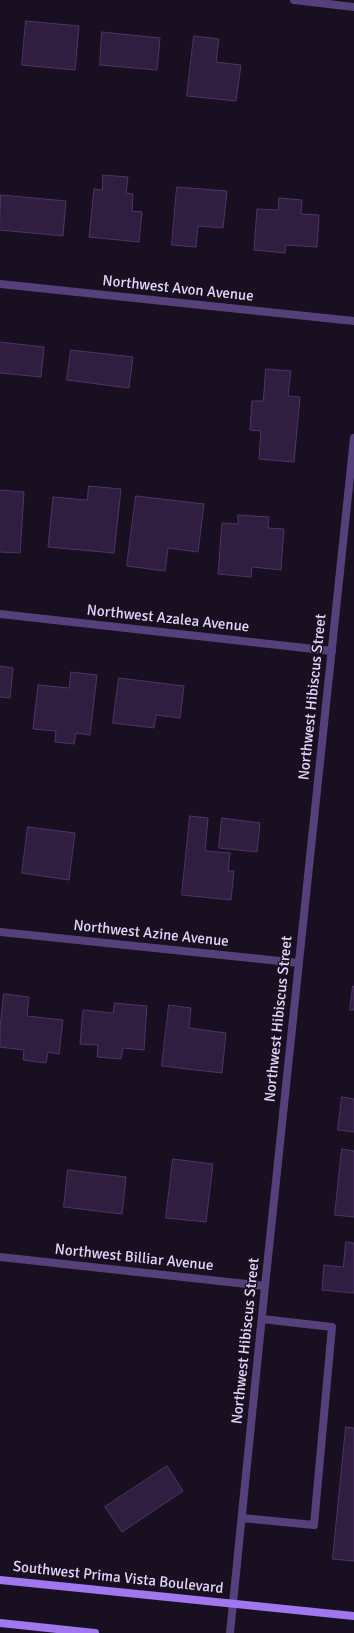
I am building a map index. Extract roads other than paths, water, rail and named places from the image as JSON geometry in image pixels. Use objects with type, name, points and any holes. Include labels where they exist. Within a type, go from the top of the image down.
[{"type":"main road","name":"Southwest Prima Vista Boulevard","points":[[0,1580],[354,1616]]},
{"type":"main road","points":[[0,1623],[95,1633]]},
{"type":"street","points":[[294,0],[354,7]]},
{"type":"street","name":"Northwest Avon Avenue","points":[[0,284],[354,321]]},
{"type":"street","name":"Northwest Hibiscus Street","points":[[230,1633],[354,438]]},
{"type":"street","name":"Northwest Azalea Avenue","points":[[0,614],[332,651]]},
{"type":"street","name":"Northwest Azine Avenue","points":[[0,932],[299,963]]},
{"type":"street","name":"Northwest Billiar Avenue","points":[[0,1257],[265,1286]]},
{"type":"street","points":[[242,1518],[314,1525],[332,1326],[262,1319]]}]
